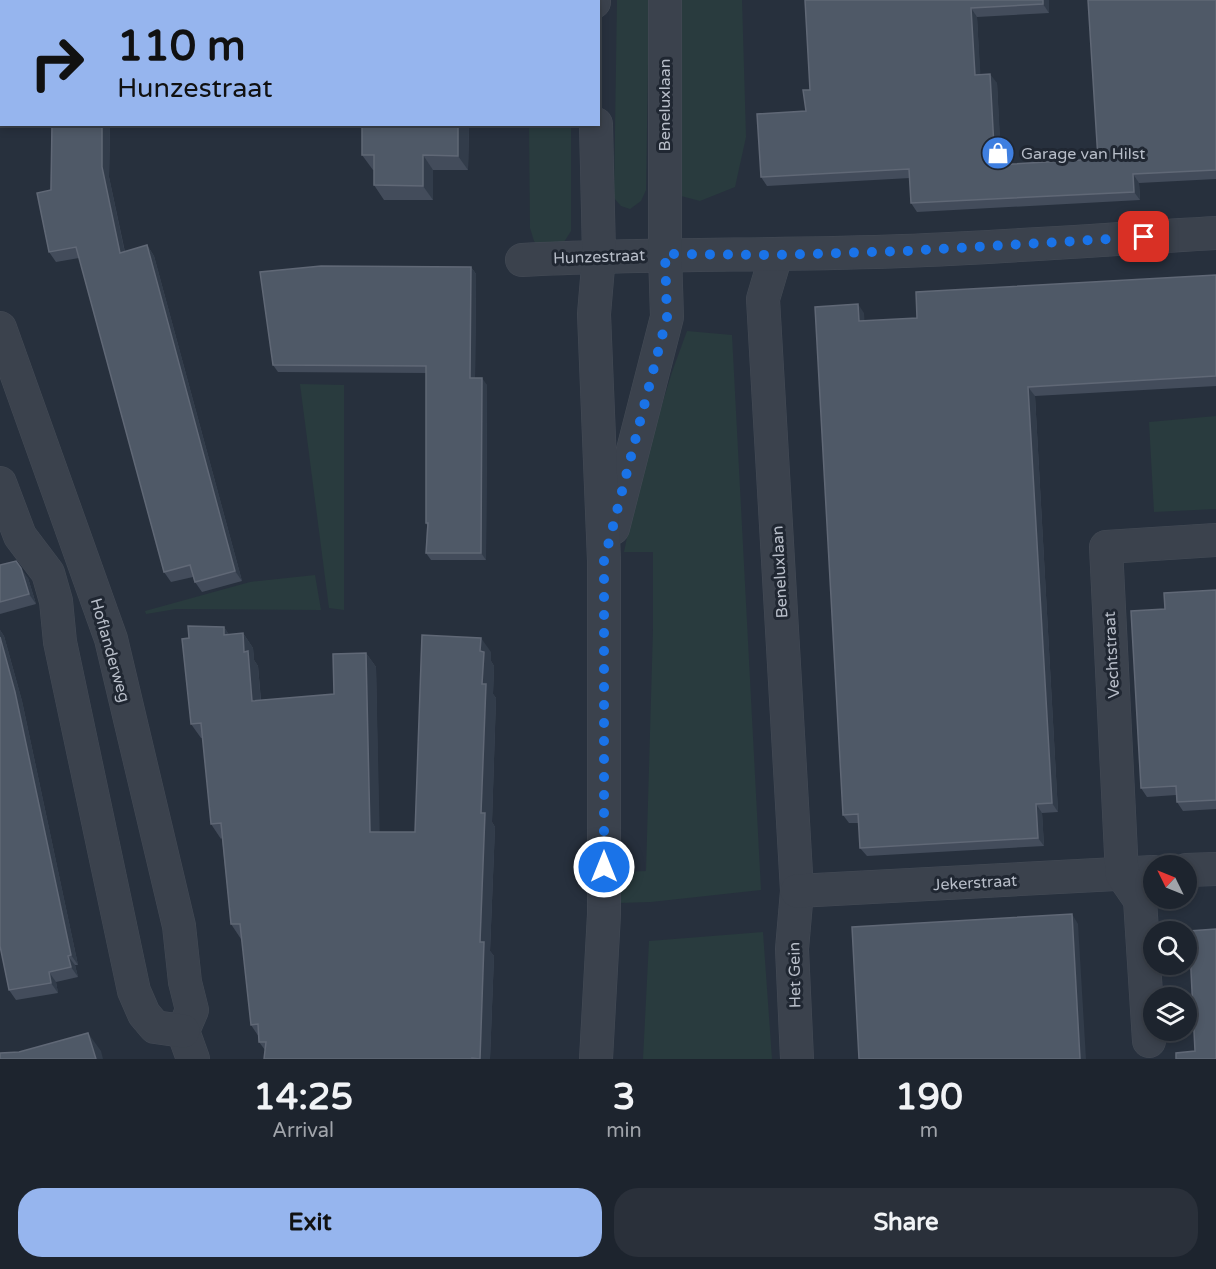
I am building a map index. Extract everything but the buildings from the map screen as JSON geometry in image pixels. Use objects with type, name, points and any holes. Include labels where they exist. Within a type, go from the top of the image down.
[{"type":"street","name":"Beneluxlaan","points":[[604,561],[667,317],[665,0]]},
{"type":"street","name":"Beneluxlaan","points":[[596,126],[599,255],[594,314],[604,561],[604,914],[596,1059]]},
{"type":"street","name":"Hunzestraat","points":[[522,260],[599,255],[776,255],[906,251],[1216,233]]},
{"type":"street","name":"Beneluxlaan","points":[[776,255],[763,299],[797,891]]},
{"type":"street","name":"Hoflanderweg","points":[[0,328],[111,639],[179,926],[184,982],[192,1011],[188,1045],[155,1027],[144,1014],[134,991],[60,642],[56,601],[48,573],[20,536],[0,483]]},
{"type":"street","name":"Vechtstraat","points":[[1138,873],[1106,547],[1216,540]]},
{"type":"street","points":[[1197,870],[1216,869]]},
{"type":"street","name":"Jekerstraat","points":[[797,891],[1138,873]]},
{"type":"street","points":[[1138,873],[1146,987]]},
{"type":"street","name":"Het Gein","points":[[797,891],[792,949],[797,1059]]},
{"type":"street","points":[[139,1002],[158,983],[184,982]]},
{"type":"shaded area","points":[[617,0],[649,0],[646,190],[641,201],[630,209],[621,206],[614,198]]},
{"type":"shaded area","points":[[681,0],[742,0],[746,137],[735,187],[700,201],[681,196]]},
{"type":"shaded area","points":[[529,126],[571,126],[571,231],[564,242],[544,251],[534,241],[530,228]]},
{"type":"shaded area","points":[[687,331],[732,335],[761,890],[651,902],[618,903],[617,872],[646,871],[653,629],[653,552],[624,552],[639,479]]},
{"type":"shaded area","points":[[300,384],[344,385],[344,610],[329,608]]},
{"type":"shaded area","points":[[1216,416],[1216,509],[1154,512],[1149,422]]},
{"type":"shaded area","points":[[315,575],[321,610],[176,609],[146,614],[145,611],[250,582]]},
{"type":"shaded area","points":[[763,932],[772,1059],[643,1059],[649,941]]},
{"type":"place","name":"Garage van Hilst","points":[[998,153]]},
{"type":"route","points":[[604,867],[604,561],[667,317],[665,254],[776,255],[906,251],[1144,237]]}]
